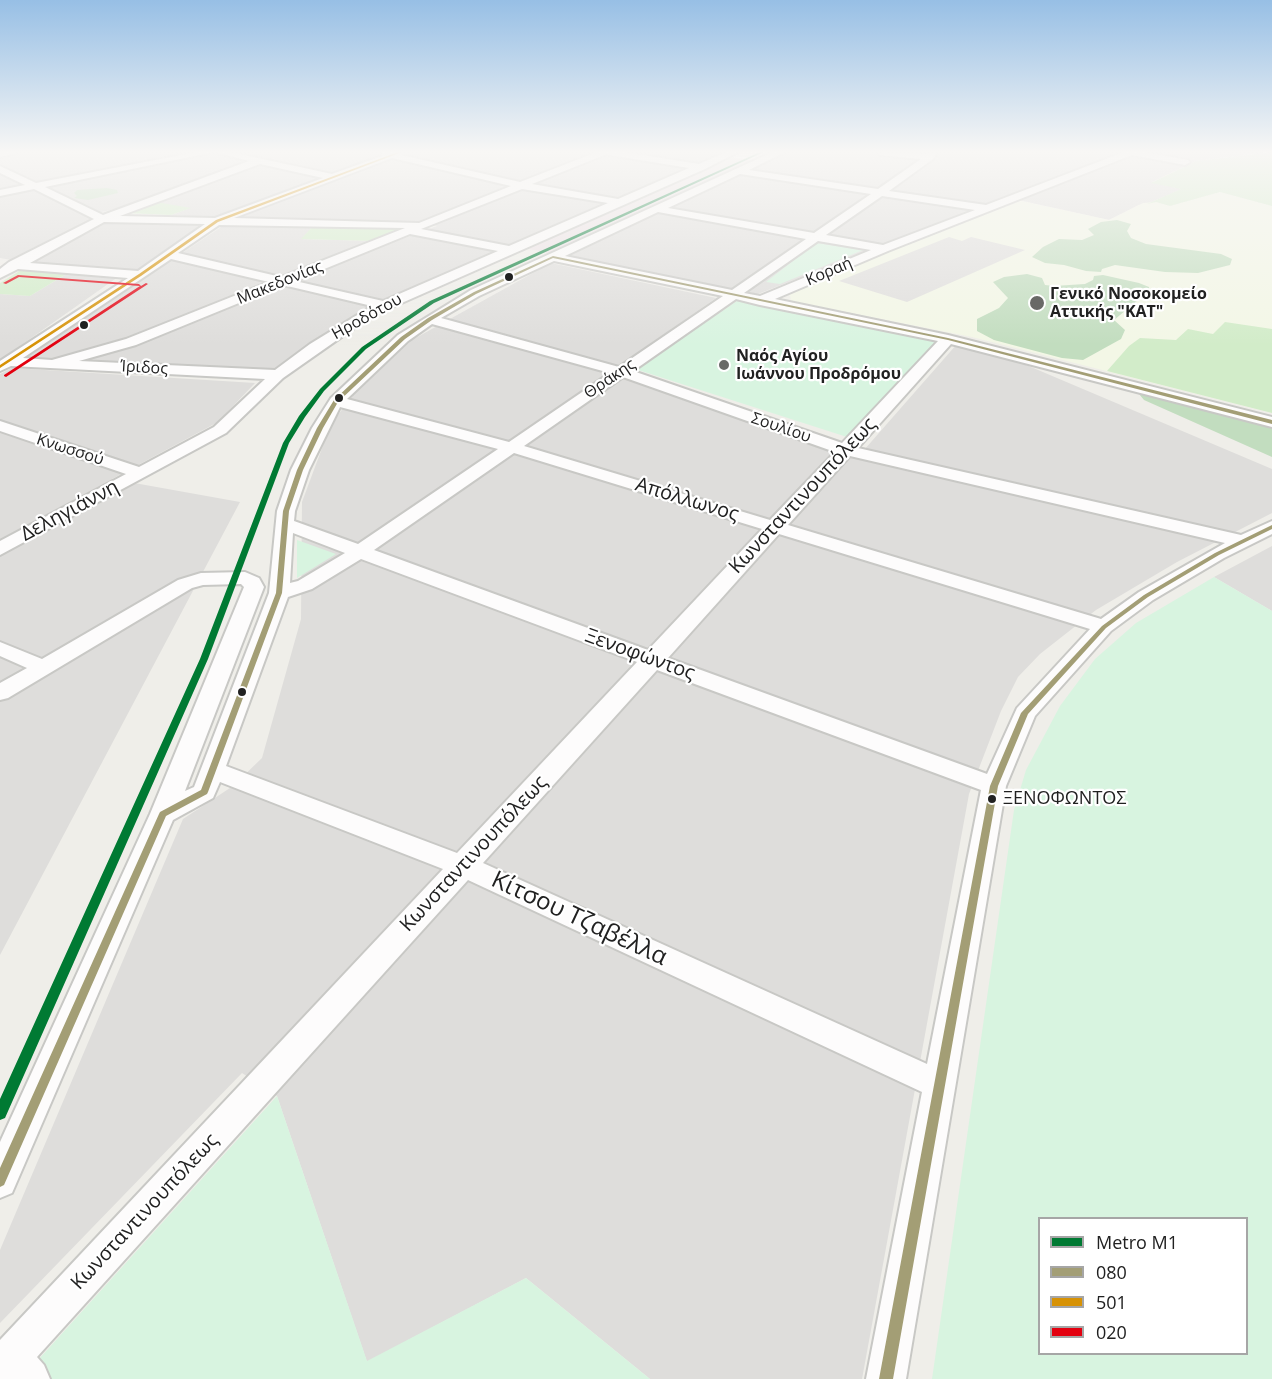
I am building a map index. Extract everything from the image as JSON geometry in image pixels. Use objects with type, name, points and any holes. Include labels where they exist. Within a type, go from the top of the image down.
[{"type":"street","points":[[97,216],[102,219],[426,225]]},
{"type":"street","points":[[0,274],[109,216]]},
{"type":"street","points":[[5,364],[170,255],[217,221],[229,216]]},
{"type":"street","name":"Μακεδονίας","points":[[53,364],[132,342],[448,216]]},
{"type":"street","name":"Ηροδότου","points":[[141,473],[220,430],[278,375],[351,322],[383,305],[586,216]]},
{"type":"street","points":[[163,814],[204,792],[279,593],[286,511],[300,470],[336,401],[403,338],[430,319],[475,293],[641,216]]},
{"type":"street","points":[[699,216],[884,249]]},
{"type":"street","name":"Θράκης","points":[[279,593],[305,585],[359,552],[844,216]]},
{"type":"street","name":"Κοραή","points":[[760,301],[965,216]]},
{"type":"street","points":[[413,231],[510,250]]},
{"type":"street","points":[[170,255],[383,305]]},
{"type":"street","points":[[553,257],[948,339],[1272,422]]},
{"type":"street","points":[[0,263],[140,275]]},
{"type":"street","name":"Σουλίου","points":[[430,319],[622,372],[846,450],[1243,541]]},
{"type":"street","name":"Κωνσταντινουπόλεως","points":[[14,1368],[463,866],[948,339]]},
{"type":"street","name":"Ίριδος","points":[[5,364],[53,364],[278,375]]},
{"type":"street","name":"Απόλλωνος","points":[[336,401],[510,447],[1104,627]]},
{"type":"street","name":"Κνωσσού","points":[[0,426],[141,473]]},
{"type":"street","name":"Δεληγιάννη","points":[[0,549],[141,473]]},
{"type":"street","name":"Ξενοφώντος","points":[[285,524],[994,786]]},
{"type":"street","points":[[886,1379],[994,786],[1025,712],[1104,627],[1146,596],[1216,554],[1272,527]]},
{"type":"street","points":[[0,693],[185,584],[201,579],[245,578],[252,582],[254,587],[163,814],[0,1181]]},
{"type":"street","points":[[0,648],[43,667]]},
{"type":"street","name":"Κίτσου Τζαβέλλα","points":[[213,770],[463,866],[940,1085]]},
{"type":"shaded area","points":[[0,216],[95,216],[90,220],[208,223],[139,272],[28,263],[0,258]]},
{"type":"shaded area","points":[[193,216],[224,216],[220,218]]},
{"type":"shaded area","points":[[581,216],[351,318],[279,369],[23,359],[227,223],[314,225],[302,239],[373,241],[389,244],[437,226],[418,222],[235,218]]},
{"type":"shaded area","points":[[596,216],[634,216],[553,254],[524,248]]},
{"type":"shaded area","points":[[651,216],[956,216],[758,294],[567,256]]},
{"type":"shaded area","name":"Γενικό Νοσοκομείο Αττικής \"ΚΑΤ\"","points":[[981,216],[1092,216],[1109,220],[1116,216],[1272,216],[1272,413],[972,337],[791,301],[789,291]]},
{"type":"shaded area","points":[[1093,216],[1116,216],[1109,220]]},
{"type":"shaded area","points":[[949,237],[962,241],[971,237],[1025,250],[907,302],[839,281]]},
{"type":"shaded area","points":[[816,243],[863,250],[780,284],[766,282]]},
{"type":"shaded area","points":[[551,263],[716,298],[609,373],[857,458],[957,344],[1005,356],[1272,469],[1272,513],[1177,562],[1096,610],[1040,654],[1018,677],[1001,711],[969,794],[862,1379],[650,1379],[526,1278],[367,1362],[277,1096],[242,1073],[0,1323],[0,1250],[183,819],[233,786],[262,758],[301,619],[302,502],[331,424],[354,394],[412,340]]},
{"type":"shaded area","points":[[68,273],[118,277],[0,360],[0,294],[30,296]]},
{"type":"shaded area","points":[[740,299],[938,340],[847,437],[635,369]]},
{"type":"shaded area","points":[[12,368],[255,383],[218,422],[112,479],[240,502],[0,955],[0,374]]},
{"type":"shaded area","points":[[297,540],[336,554],[297,578]]},
{"type":"shaded area","points":[[1272,546],[1272,611],[1214,577]]},
{"type":"shaded area","points":[[1214,577],[1272,611],[1272,1379],[932,1379],[1014,810],[1026,770],[1060,706],[1095,659],[1136,623]]},
{"type":"shaded area","points":[[277,1096],[367,1361],[526,1278],[650,1379],[37,1379],[29,1370]]},
{"type":"green space","points":[[1117,220],[1131,224],[1127,231],[1131,238],[1146,244],[1221,254],[1232,259],[1230,265],[1198,273],[1165,272],[1115,265],[1102,269],[1101,272],[1045,263],[1032,257],[1043,247],[1059,239],[1082,240],[1094,235],[1088,229],[1101,222]]},
{"type":"green space","points":[[314,225],[410,227],[373,241],[301,239]]},
{"type":"green space","points":[[21,270],[68,273],[30,296],[0,294],[0,283]]},
{"type":"green space","points":[[1027,274],[1042,278],[1045,285],[1054,286],[1085,284],[1093,280],[1094,276],[1103,275],[1139,283],[1149,287],[1149,291],[1114,320],[1125,330],[1121,339],[1083,360],[1062,358],[994,340],[977,331],[977,319],[999,308],[1008,298],[993,282],[1004,277]]},
{"type":"green space","points":[[1225,322],[1272,329],[1272,413],[1107,371],[1129,346],[1140,338],[1176,340],[1188,329],[1213,334]]},
{"type":"green space","points":[[1145,392],[1272,424],[1272,457],[1144,400],[1139,394]]},
{"type":"metro line","name":"Μ1","points":[[0,1114],[204,659],[286,443],[302,416],[322,390],[364,348],[432,302],[620,216]]},
{"type":"transit line","name":"501","points":[[0,367],[140,275],[217,221],[229,216]]},
{"type":"transit line","name":"080","points":[[0,1181],[163,814],[204,792],[279,593],[286,511],[300,470],[320,428],[336,401],[403,338],[430,319],[475,293],[553,257],[948,339],[1272,422]]},
{"type":"transit line","name":"020","points":[[5,283],[18,276],[139,285]]},
{"type":"transit line","name":"020","points":[[6,376],[146,284]]},
{"type":"transit line","name":"080","points":[[886,1379],[994,786],[1025,713],[1104,627],[1146,596],[1217,554],[1272,527]]},
{"type":"place","name":"Γενικό Νοσοκομείο Αττικής \"ΚΑΤ\"","points":[[1037,303]]},
{"type":"place","name":"Ναός Αγίου Ιωάννου Προδρόμου","points":[[724,365]]},
{"type":"place","name":"ΞΕΝΟΦΩΝΤΟΣ","points":[[992,799]]}]
